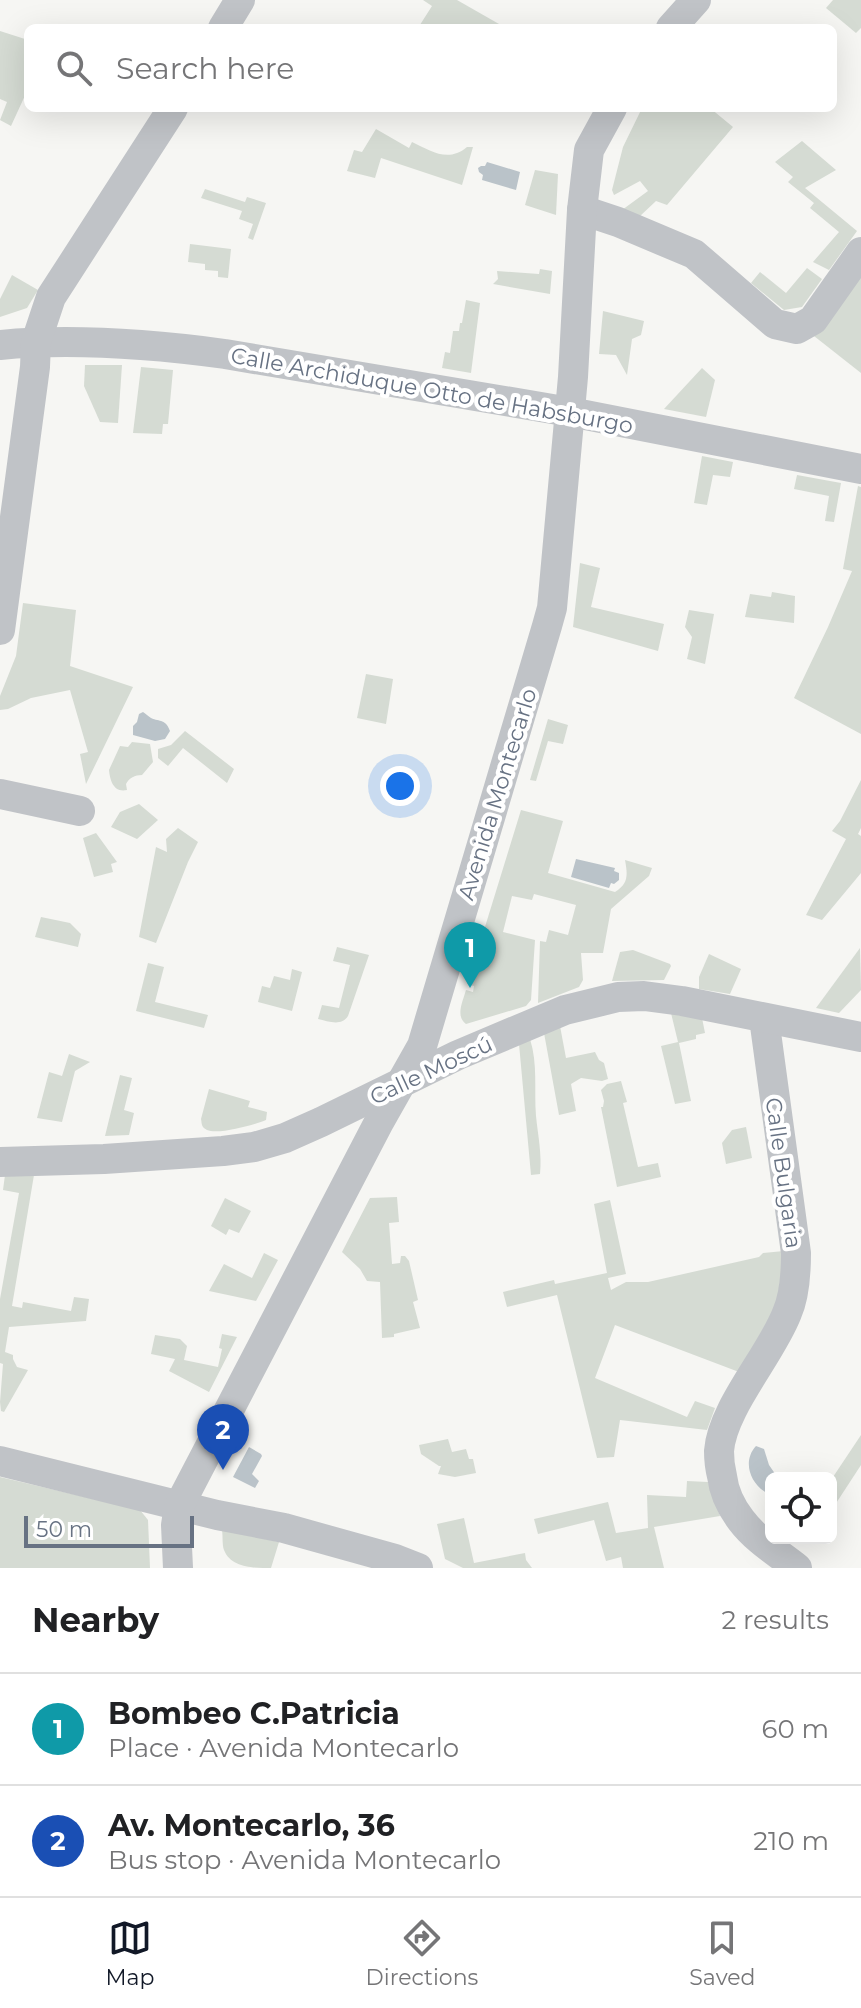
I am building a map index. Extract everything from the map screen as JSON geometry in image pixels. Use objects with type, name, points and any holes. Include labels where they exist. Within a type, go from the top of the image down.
[{"type":"street","points":[[225,24],[240,0]]},
{"type":"street","points":[[675,24],[696,0]]},
{"type":"street","points":[[0,630],[36,342],[51,297],[170,112]]},
{"type":"street","name":"Avenida Montecarlo","points":[[178,1568],[176,1525],[179,1506],[422,1046],[552,608],[570,412],[582,210],[589,150],[610,112]]},
{"type":"street","points":[[582,210],[694,254],[775,324],[797,329],[813,320],[861,252]]},
{"type":"street","name":"Calle Archiduque Otto de Habsburgo","points":[[0,345],[36,342],[219,353],[570,412],[861,469]]},
{"type":"street","points":[[0,794],[80,811]]},
{"type":"street","name":"Calle Moscú","points":[[0,1162],[104,1159],[254,1147],[285,1138],[458,1055],[565,1010],[618,997],[675,1000],[861,1037]]},
{"type":"street","name":"Calle Bulgaria","points":[[764,1018],[796,1270],[789,1310],[722,1434],[719,1450],[723,1484],[729,1502],[742,1522],[797,1568]]},
{"type":"street","points":[[0,1461],[217,1515],[284,1528],[418,1568]]},
{"type":"shaded area","points":[[423,0],[457,0],[499,24],[421,24],[432,6]]},
{"type":"shaded area","points":[[833,0],[861,0],[861,28],[856,33],[826,8]]},
{"type":"shaded area","points":[[0,31],[24,39],[24,98],[11,126],[0,120],[7,102],[0,99]]},
{"type":"shaded area","points":[[640,112],[715,112],[733,127],[667,205],[656,201],[639,217],[622,210],[648,191],[640,181],[614,195],[612,190],[623,147]]},
{"type":"shaded area","points":[[376,129],[409,148],[412,142],[440,154],[453,154],[473,147],[462,185],[381,158],[375,178],[347,171],[354,150],[362,152]]},
{"type":"shaded area","points":[[802,141],[836,170],[805,188],[857,231],[829,270],[813,262],[839,232],[810,208],[814,203],[788,182],[793,177],[775,162]]},
{"type":"shaded area","points":[[487,162],[520,172],[516,190],[482,180],[483,175],[478,168]]},
{"type":"shaded area","points":[[535,170],[558,174],[556,215],[525,205]]},
{"type":"shaded area","points":[[205,189],[245,202],[247,197],[266,203],[253,240],[248,238],[253,224],[239,219],[242,211],[201,198]]},
{"type":"shaded area","points":[[190,244],[231,249],[228,278],[218,277],[218,271],[205,270],[205,264],[188,262]]},
{"type":"shaded area","points":[[807,268],[822,279],[802,307],[784,310],[751,283],[760,272],[786,293]]},
{"type":"shaded area","points":[[540,269],[552,271],[550,294],[493,284],[498,279],[497,271],[539,274]]},
{"type":"shaded area","points":[[861,269],[861,373],[814,336]]},
{"type":"shaded area","points":[[12,275],[38,290],[27,308],[0,317],[0,299]]},
{"type":"shaded area","points":[[466,300],[480,303],[471,373],[442,368],[445,352],[450,353],[453,331],[459,331],[462,323]]},
{"type":"shaded area","points":[[603,311],[644,321],[641,335],[632,339],[627,375],[616,355],[599,354]]},
{"type":"shaded area","points":[[85,365],[122,365],[118,423],[100,422],[84,386]]},
{"type":"shaded area","points":[[141,367],[173,370],[168,424],[163,424],[162,434],[133,433]]},
{"type":"shaded area","points":[[702,368],[715,380],[706,417],[664,409]]},
{"type":"shaded area","points":[[702,456],[733,462],[730,477],[713,475],[707,505],[694,503]]},
{"type":"shaded area","points":[[797,475],[841,483],[834,522],[825,521],[829,496],[794,489]]},
{"type":"shaded area","points":[[858,486],[861,487],[861,734],[794,698],[852,571],[843,569]]},
{"type":"shaded area","points":[[580,563],[600,568],[591,607],[664,624],[658,651],[573,627]]},
{"type":"shaded area","points":[[772,592],[795,596],[794,623],[745,617],[750,594],[771,597]]},
{"type":"shaded area","points":[[23,603],[76,610],[70,666],[133,687],[86,784],[80,754],[88,752],[70,690],[31,698],[0,710],[0,696],[16,656]]},
{"type":"shaded area","points":[[689,610],[714,614],[705,664],[687,659],[692,637],[685,627]]},
{"type":"shaded area","points":[[366,674],[393,679],[386,724],[357,718]]},
{"type":"shaded area","points":[[143,712],[167,724],[170,731],[165,739],[155,741],[133,735],[133,726]]},
{"type":"shaded area","points":[[548,719],[568,725],[563,744],[548,741],[536,781],[530,780]]},
{"type":"shaded area","points":[[185,731],[234,769],[227,783],[183,748],[168,766],[158,758],[158,749],[171,745]]},
{"type":"shaded area","points":[[132,742],[150,744],[153,762],[142,775],[129,780],[127,790],[119,790],[112,782],[109,770],[120,746],[128,747]]},
{"type":"shaded area","points":[[861,780],[861,828],[858,834],[861,836],[861,873],[822,920],[806,915],[846,839],[832,831]]},
{"type":"shaded area","points":[[139,804],[158,820],[137,839],[111,827],[120,812]]},
{"type":"shaded area","points":[[521,810],[563,821],[548,873],[615,892],[626,879],[625,860],[652,868],[649,876],[611,909],[603,953],[581,953],[583,980],[579,987],[538,1003],[540,941],[546,942],[549,930],[568,935],[576,905],[534,894],[532,900],[512,896],[503,932],[535,940],[531,1000],[526,1006],[466,1024],[460,1013],[462,1003],[466,990],[473,992],[474,986],[467,984]]},
{"type":"shaded area","points":[[178,828],[198,842],[156,943],[139,937],[156,847],[167,852],[166,839]]},
{"type":"shaded area","points":[[96,833],[117,862],[111,864],[113,872],[94,877],[83,838]]},
{"type":"shaded area","points":[[576,859],[615,868],[619,880],[611,883],[609,888],[571,877]]},
{"type":"shaded area","points":[[41,917],[70,923],[81,934],[78,947],[35,937]]},
{"type":"shaded area","points":[[337,947],[369,955],[348,1016],[334,1022],[318,1019],[322,1005],[339,1008],[350,965],[333,961]]},
{"type":"shaded area","points":[[860,948],[861,990],[839,1013],[816,1008]]},
{"type":"shaded area","points":[[633,950],[670,964],[664,980],[612,981],[620,952]]},
{"type":"shaded area","points":[[709,954],[741,969],[730,994],[699,989],[699,977]]},
{"type":"shaded area","points":[[148,963],[164,967],[155,1002],[208,1015],[204,1028],[136,1011]]},
{"type":"shaded area","points":[[292,969],[302,972],[292,1011],[258,1002],[262,986],[270,988],[274,976],[290,980]]},
{"type":"shaded area","points":[[671,1013],[702,1018],[705,1033],[679,1043],[691,1101],[675,1104],[661,1046],[678,1042]]},
{"type":"shaded area","points":[[560,1026],[566,1058],[595,1052],[604,1063],[608,1079],[581,1078],[571,1084],[576,1111],[559,1115],[544,1033]]},
{"type":"shaded area","points":[[530,1039],[535,1067],[540,1159],[540,1174],[531,1175],[519,1044]]},
{"type":"shaded area","points":[[69,1054],[90,1062],[75,1071],[62,1122],[37,1118],[49,1072],[62,1076]]},
{"type":"shaded area","points":[[120,1075],[132,1078],[124,1110],[134,1113],[129,1135],[105,1136]]},
{"type":"shaded area","points":[[621,1081],[638,1167],[658,1163],[661,1177],[617,1187],[601,1107],[604,1101],[601,1090],[607,1084]]},
{"type":"shaded area","points":[[209,1089],[250,1101],[248,1107],[267,1112],[266,1120],[245,1127],[207,1130],[201,1119]]},
{"type":"shaded area","points":[[746,1127],[752,1158],[726,1164],[722,1143],[732,1130]]},
{"type":"shaded area","points":[[5,1175],[34,1175],[12,1306],[22,1308],[23,1302],[71,1311],[74,1297],[89,1299],[86,1321],[9,1327],[5,1352],[13,1355],[17,1367],[28,1370],[4,1412],[1,1411],[0,1402],[3,1364],[0,1363],[0,1299],[19,1193],[3,1190]]},
{"type":"shaded area","points":[[397,1197],[399,1222],[389,1223],[392,1264],[400,1263],[401,1256],[409,1261],[418,1300],[413,1302],[420,1328],[382,1338],[380,1282],[367,1281],[360,1269],[342,1252],[370,1198]]},
{"type":"shaded area","points":[[225,1198],[251,1211],[239,1233],[229,1229],[226,1235],[211,1226]]},
{"type":"shaded area","points":[[610,1200],[626,1274],[608,1278],[611,1290],[626,1282],[648,1282],[759,1257],[763,1253],[784,1251],[777,1304],[739,1372],[615,1325],[595,1378],[687,1417],[695,1401],[715,1408],[707,1430],[620,1420],[614,1457],[597,1458],[557,1295],[507,1307],[503,1292],[554,1280],[555,1284],[607,1273],[594,1204]]},
{"type":"shaded area","points":[[264,1253],[278,1260],[256,1301],[209,1291],[224,1264],[252,1278]]},
{"type":"shaded area","points":[[222,1334],[237,1337],[209,1392],[169,1371],[175,1359],[151,1354],[155,1335],[180,1339],[187,1346],[184,1360],[218,1367]]},
{"type":"shaded area","points":[[861,1435],[861,1465],[837,1502],[836,1472]]},
{"type":"shaded area","points":[[448,1439],[452,1452],[466,1449],[469,1459],[473,1459],[476,1473],[455,1477],[438,1474],[441,1466],[421,1454],[419,1445]]},
{"type":"shaded area","points":[[756,1446],[764,1449],[774,1472],[765,1472],[765,1492],[756,1484],[750,1472],[752,1452]]},
{"type":"shaded area","points":[[249,1447],[262,1456],[252,1474],[259,1481],[255,1488],[233,1477]]},
{"type":"shaded area","points":[[0,1477],[140,1510],[148,1520],[150,1568],[0,1568]]},
{"type":"shaded area","points":[[687,1481],[708,1482],[720,1516],[654,1527],[664,1568],[623,1568],[621,1557],[606,1561],[594,1520],[538,1534],[534,1519],[608,1502],[616,1533],[648,1528],[647,1495],[686,1497]]},
{"type":"shaded area","points":[[464,1518],[474,1563],[525,1553],[532,1568],[463,1568],[445,1559],[437,1524]]},
{"type":"shaded area","points":[[222,1530],[279,1542],[271,1568],[237,1564],[224,1550]]},
{"type":"place","name":"Bombeo C.Patricia","points":[[470,988]]},
{"type":"place","name":"Av. Montecarlo, 36","points":[[223,1470]]}]
